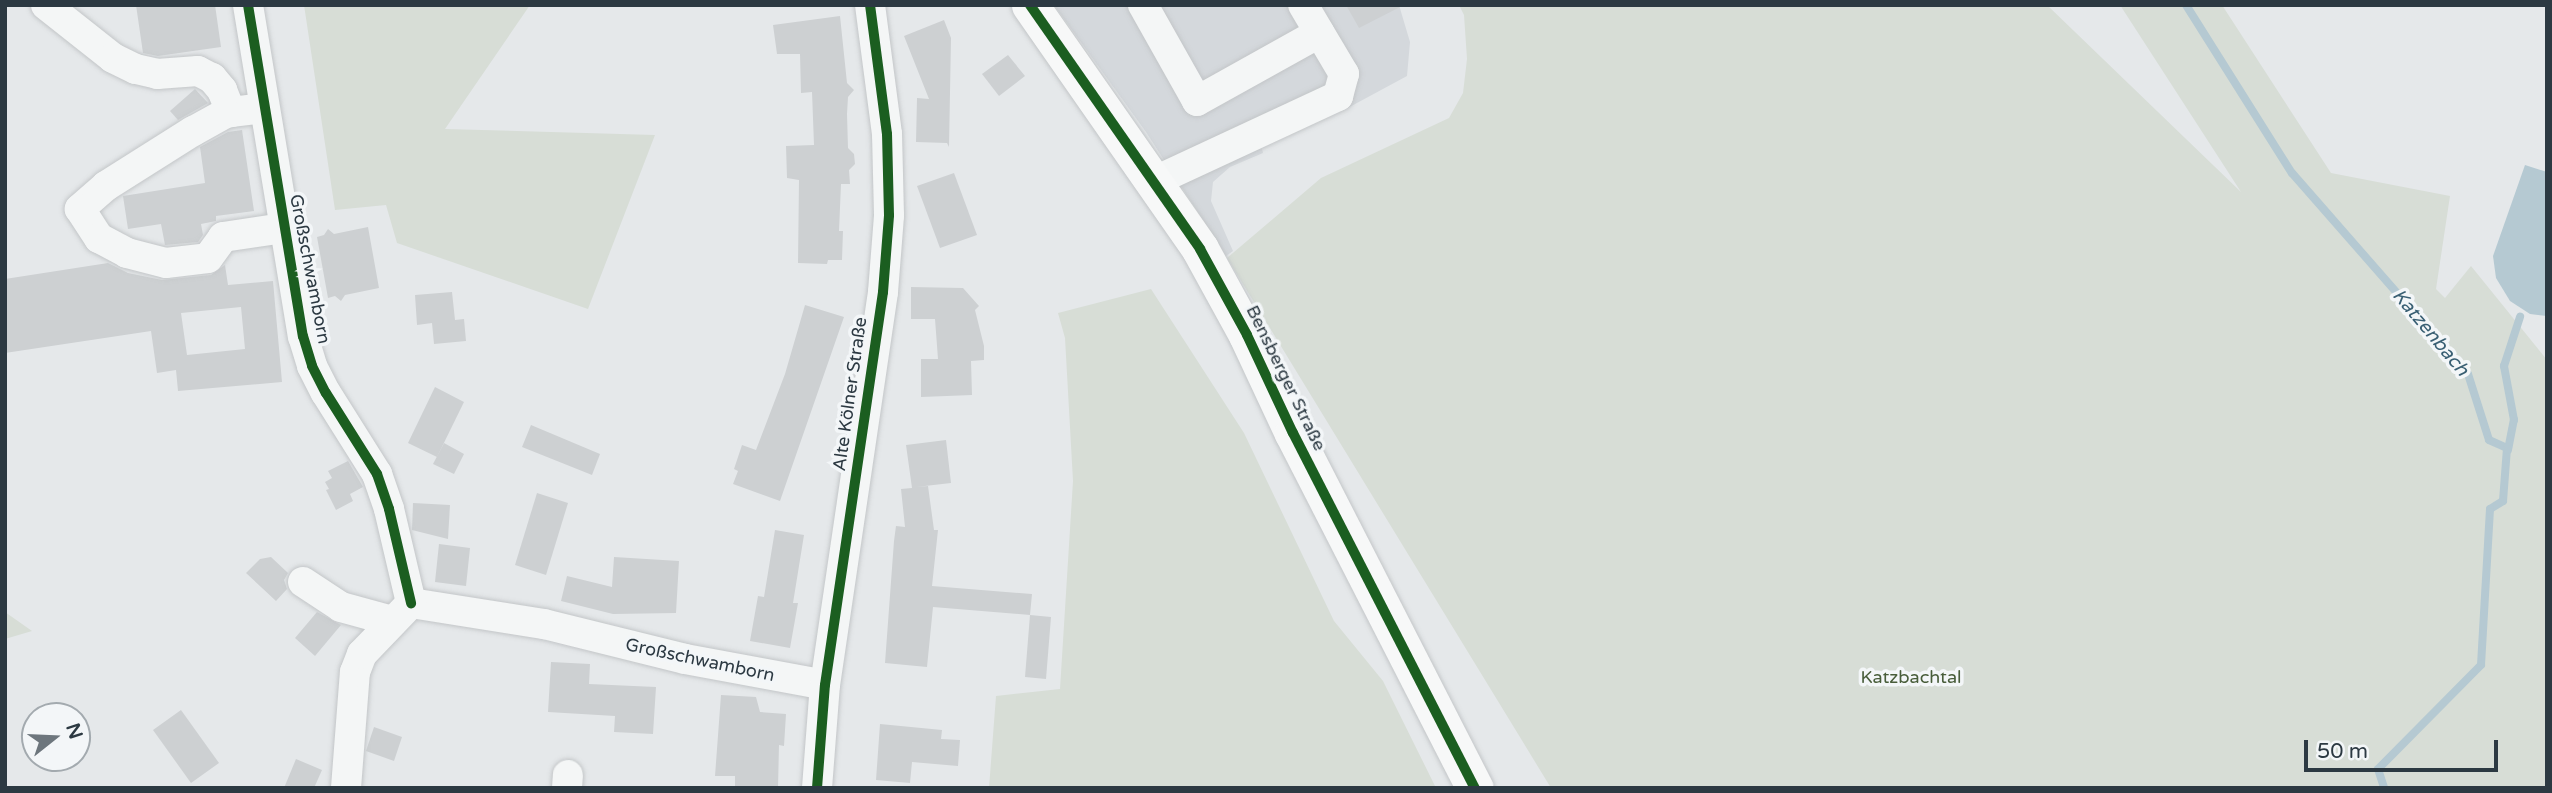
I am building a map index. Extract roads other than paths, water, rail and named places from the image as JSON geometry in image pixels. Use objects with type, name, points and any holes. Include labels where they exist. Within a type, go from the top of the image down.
[{"type":"main road","name":"Bensberger Straße","points":[[1030,5],[1200,249],[1247,335],[1293,433],[1475,788]]},
{"type":"street","points":[[46,5],[113,58],[136,69],[158,74],[198,71],[212,79],[222,90],[231,112]]},
{"type":"street","name":"Großschwamborn","points":[[248,5],[303,336],[312,366],[377,474],[389,509],[401,612],[544,624],[685,659],[825,685]]},
{"type":"street","name":"Alte Kölner Straße","points":[[817,788],[825,685],[883,292],[889,215],[887,134],[870,5]]},
{"type":"street","points":[[1143,5],[1197,101],[1319,33]]},
{"type":"street","points":[[1155,181],[1338,96],[1343,74],[1303,5]]},
{"type":"street","points":[[264,108],[231,112],[193,131],[106,186],[80,209],[99,238],[127,253],[166,263],[208,258],[223,237],[284,228]]},
{"type":"street","points":[[303,582],[341,607],[401,612]]},
{"type":"street","points":[[346,788],[355,672],[362,654],[401,612]]},
{"type":"water","points":[[2525,165],[2547,172],[2547,316],[2530,314],[2510,301],[2496,278],[2493,256]]},
{"type":"waterway","name":"Katzenbach","points":[[2186,5],[2292,173],[2468,374],[2489,440],[2507,448],[2503,501],[2490,509],[2481,665],[2378,769],[2384,788]]},
{"type":"waterway","points":[[2508,450],[2514,420],[2504,366],[2520,317]]},
{"type":"park label","name":"Katzbachtal","points":[[1911,677]]}]
